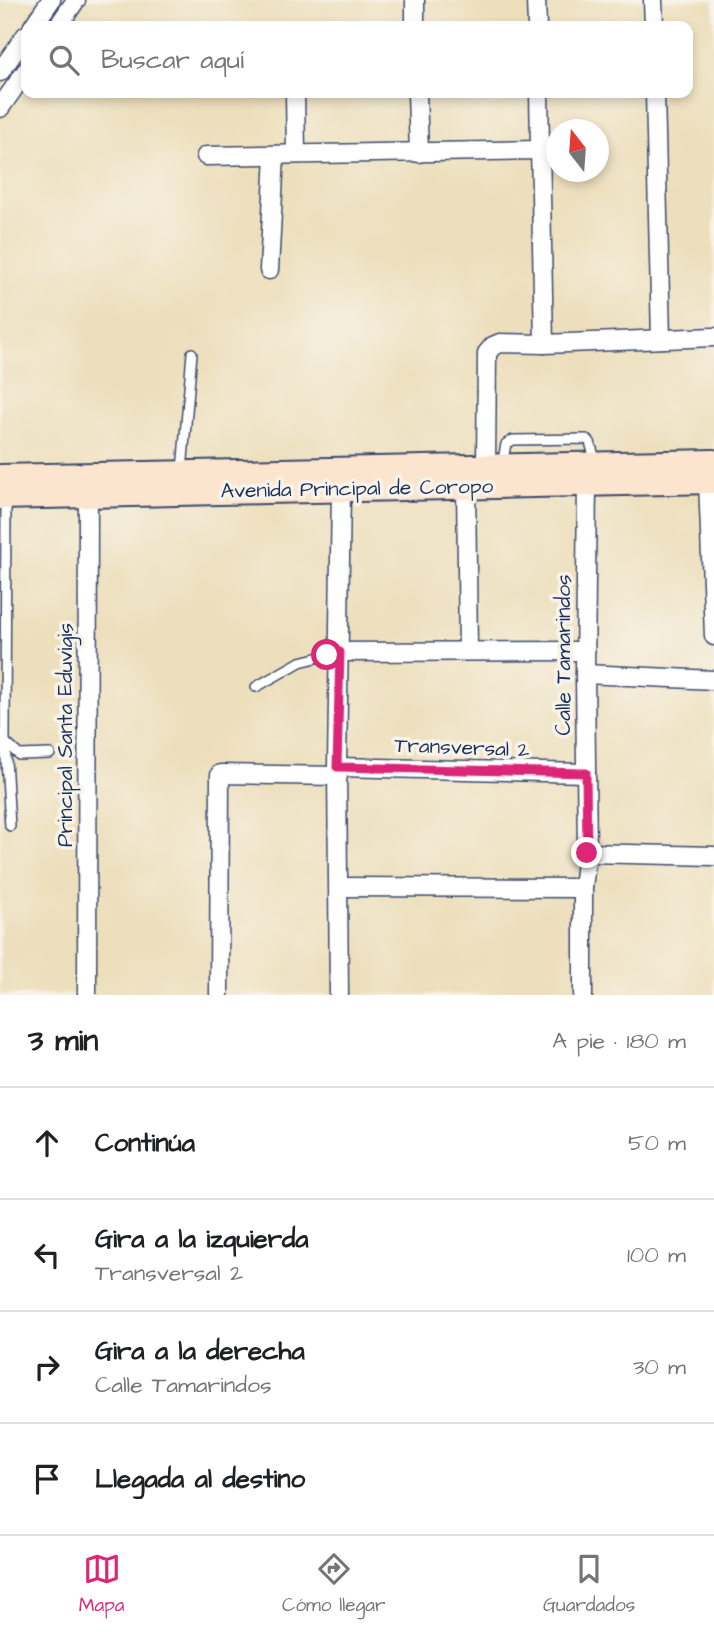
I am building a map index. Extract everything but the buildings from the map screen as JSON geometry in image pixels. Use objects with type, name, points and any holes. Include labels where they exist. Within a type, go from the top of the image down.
[{"type":"main road","name":"Avenida Principal de Coropo","points":[[88,485],[182,473],[494,466],[591,474],[712,475]]},
{"type":"main road","name":"Avenida Principal de Coropo","points":[[3,487],[88,485],[341,489],[466,485],[591,474]]},
{"type":"street","points":[[36,21],[51,0]]},
{"type":"street","points":[[61,21],[76,0]]},
{"type":"street","points":[[415,0],[415,21]]},
{"type":"street","points":[[536,0],[537,21]]},
{"type":"street","points":[[653,0],[654,21]]},
{"type":"street","points":[[21,42],[2,70],[21,73]]},
{"type":"street","points":[[0,108],[21,78]]},
{"type":"street","points":[[295,98],[296,154]]},
{"type":"street","points":[[417,98],[419,153]]},
{"type":"street","points":[[539,98],[544,344]]},
{"type":"street","points":[[655,98],[661,339]]},
{"type":"street","points":[[206,156],[540,150]]},
{"type":"street","points":[[269,270],[275,155]]},
{"type":"street","points":[[494,466],[487,354],[493,346],[500,343],[544,344],[714,337]]},
{"type":"street","name":"Calle Tamarindos","points":[[583,995],[583,888],[587,853],[585,651],[591,474]]},
{"type":"street","points":[[712,475],[714,636]]},
{"type":"street","name":"Principal Santa Eduvigis","points":[[87,995],[88,485]]},
{"type":"street","points":[[466,485],[468,650]]},
{"type":"street","points":[[339,995],[337,771],[341,489]]},
{"type":"street","points":[[340,652],[585,651]]},
{"type":"street","points":[[585,674],[714,680]]},
{"type":"street","name":"Transversal 2","points":[[219,995],[220,774],[337,771],[586,773]]},
{"type":"street","points":[[587,853],[714,856]]},
{"type":"street","points":[[339,887],[583,888]]},
{"type":"lane","points":[[182,473],[192,353]]},
{"type":"lane","points":[[3,487],[5,742],[10,826]]},
{"type":"lane","points":[[256,687],[300,662],[340,652]]},
{"type":"lane","points":[[5,742],[19,755],[50,754]]},
{"type":"route","points":[[327,655],[340,652],[337,767],[586,773],[587,853]]}]
